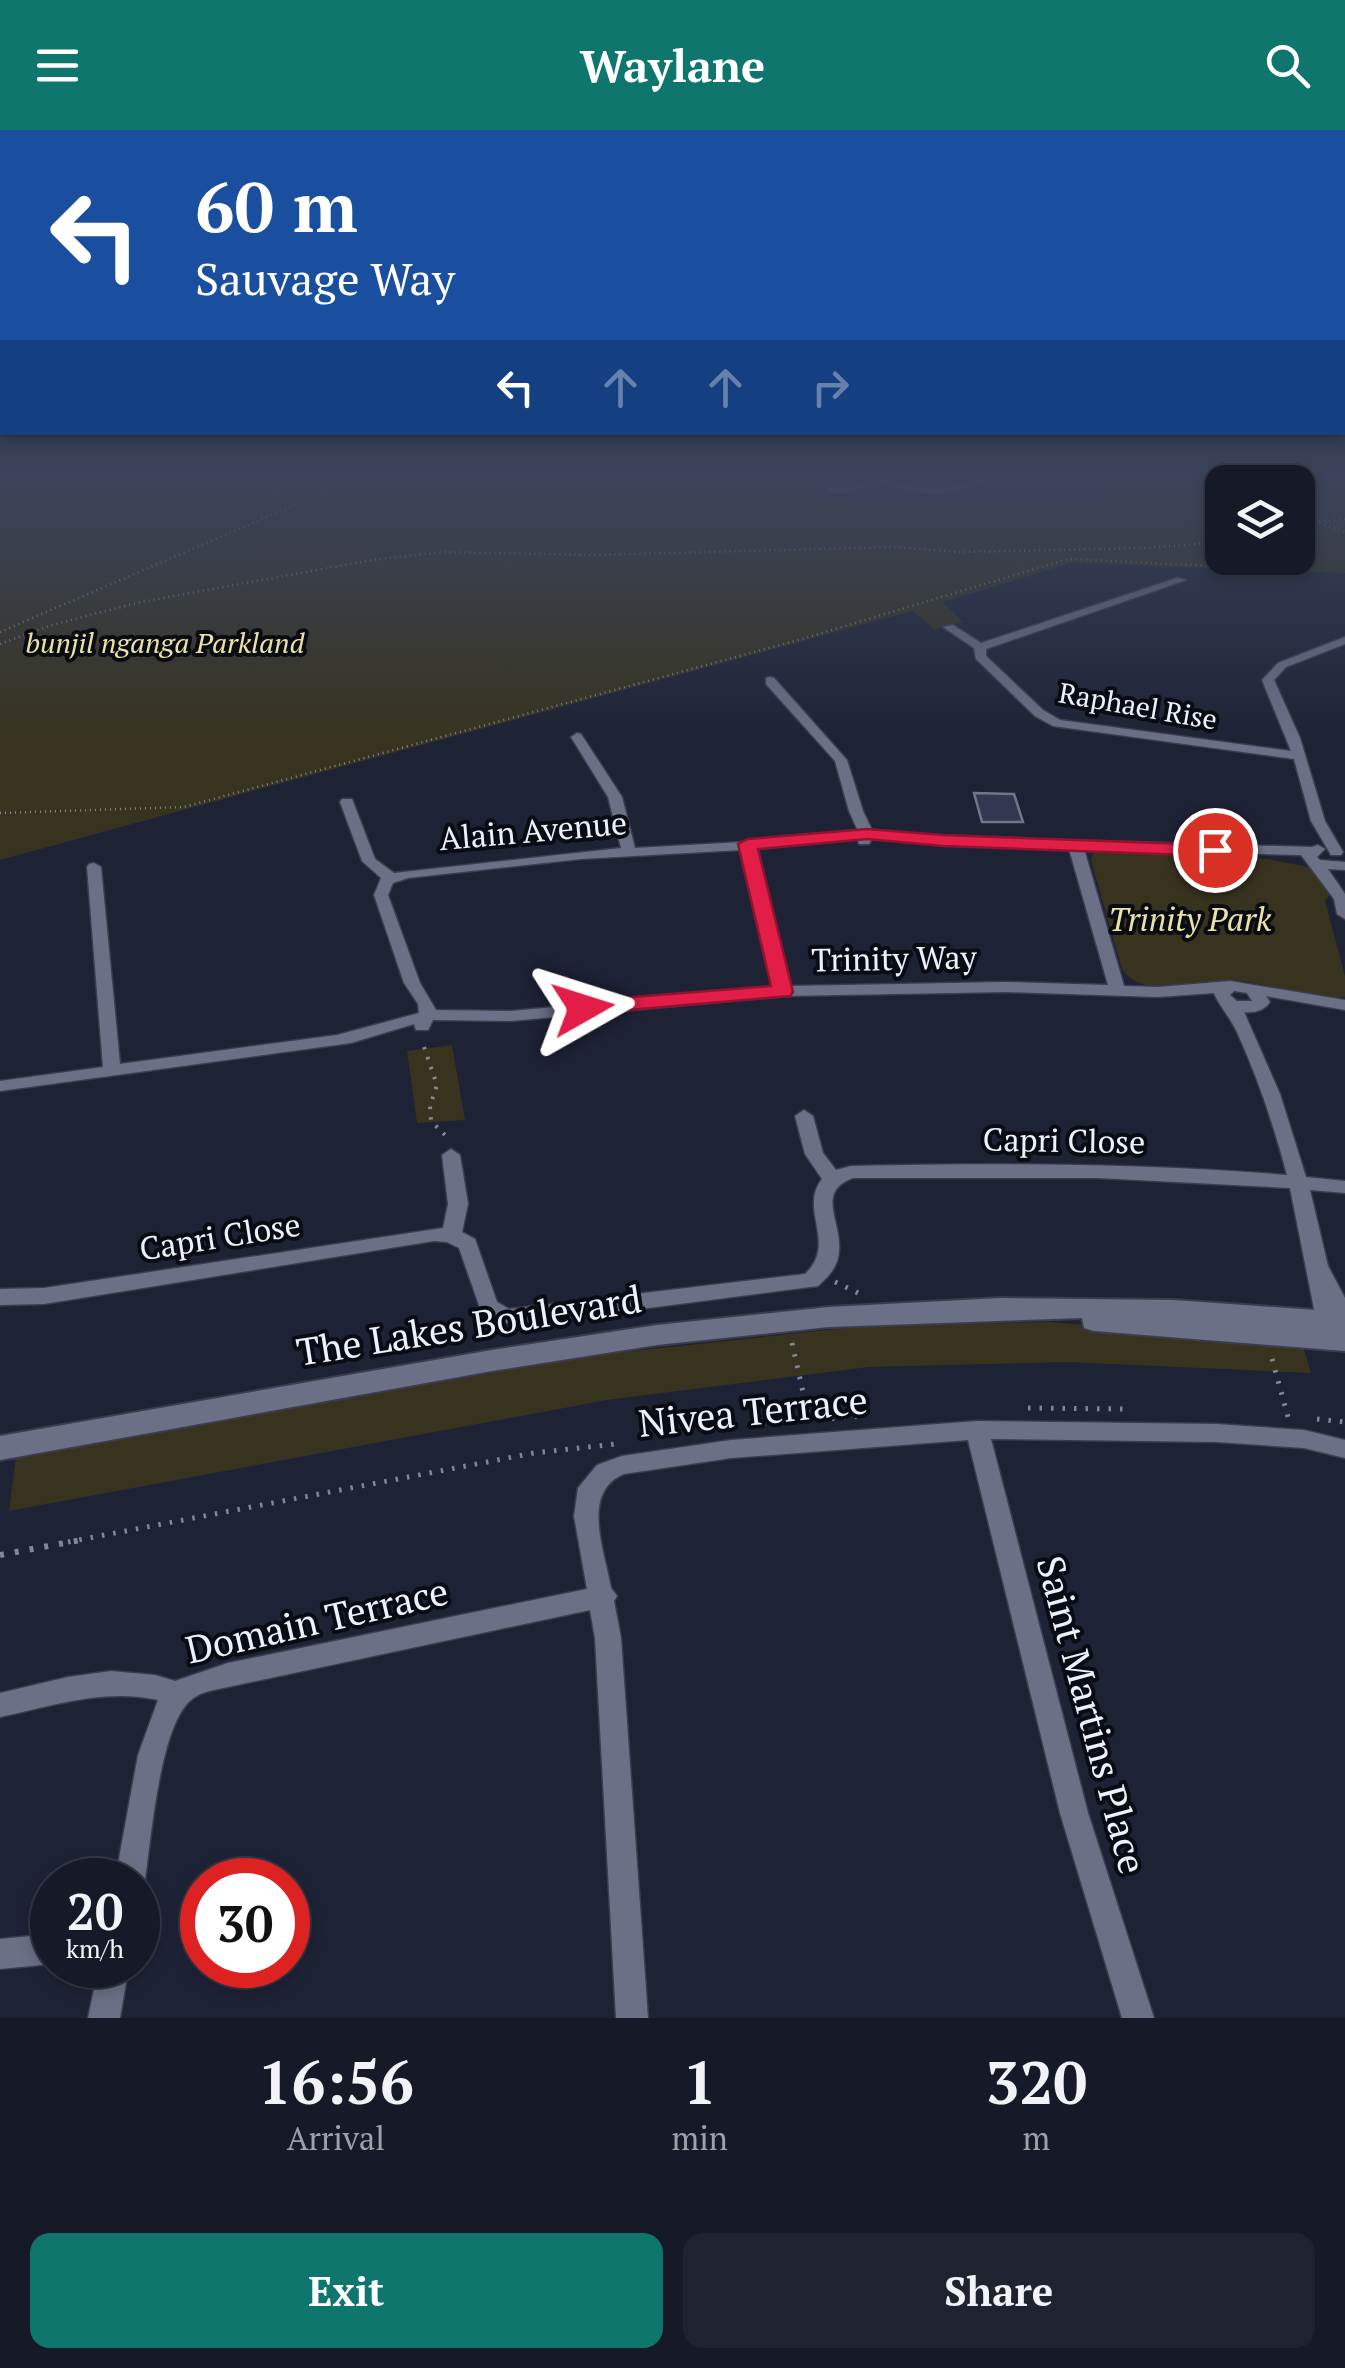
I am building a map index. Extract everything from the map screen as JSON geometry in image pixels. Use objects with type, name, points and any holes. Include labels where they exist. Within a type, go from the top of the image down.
[{"type":"street","points":[[980,647],[1181,580]]},
{"type":"street","name":"Raphael Rise","points":[[948,627],[980,647],[980,657],[1039,714],[1057,723],[1300,756]]},
{"type":"street","points":[[1343,907],[1342,858],[1318,821],[1300,756],[1268,680],[1282,666],[1345,640]]},
{"type":"street","points":[[770,681],[838,754],[862,836]]},
{"type":"street","points":[[576,736],[615,798],[629,852]]},
{"type":"street","points":[[347,802],[369,861],[392,878],[384,883],[380,896],[412,983],[412,1006],[422,1020]]},
{"type":"street","points":[[1318,821],[1315,858],[1343,907]]},
{"type":"street","name":"Alain Avenue","points":[[392,878],[476,865],[862,836],[1342,858]]},
{"type":"street","points":[[1075,843],[1117,990]]},
{"type":"street","points":[[748,844],[782,992]]},
{"type":"street","points":[[94,868],[112,1070]]},
{"type":"street","name":"Trinity Way","points":[[0,1086],[343,1038],[377,1037],[422,1020],[474,1024],[512,1016],[782,992],[948,987],[1117,990],[1256,1000]]},
{"type":"street","points":[[1228,998],[1257,1052],[1339,1329]]},
{"type":"street","points":[[1257,1052],[1256,1000],[1336,1004]]},
{"type":"street","points":[[453,1149],[458,1204],[450,1235],[468,1244],[482,1296],[488,1306],[505,1316],[810,1281],[828,1265],[831,1244],[822,1204],[825,1184],[832,1178],[814,1154],[804,1116]]},
{"type":"street","name":"Capri Close","points":[[832,1178],[852,1172],[995,1168],[1345,1187]]},
{"type":"street","name":"Capri Close","points":[[0,1297],[44,1296],[417,1236],[450,1235]]},
{"type":"street","name":"The Lakes Boulevard","points":[[4,1448],[596,1344],[734,1326],[1063,1306],[1339,1329]]},
{"type":"street","name":"The Lakes Boulevard","points":[[942,1312],[1266,1334],[1339,1329]]},
{"type":"street","name":"Nivea Terrace","points":[[632,2018],[604,1596],[586,1505],[590,1488],[604,1472],[622,1465],[732,1449],[977,1430],[1216,1434],[1304,1439],[1345,1449]]},
{"type":"street","name":"Saint Martins Place","points":[[977,1430],[1074,1813],[1138,2018]]},
{"type":"street","name":"Domain Terrace","points":[[134,1858],[161,1726],[178,1694],[228,1675],[604,1596]]},
{"type":"street","points":[[0,1706],[118,1681],[150,1684],[178,1694]]},
{"type":"street","points":[[0,1954],[30,1951]]},
{"type":"street","points":[[104,2018],[110,1988]]},
{"type":"path","points":[[0,632],[153,565]]},
{"type":"path","points":[[0,644],[52,624],[141,602],[344,565]]},
{"type":"path","points":[[0,813],[184,807],[802,639],[1048,565]]},
{"type":"path","points":[[424,1047],[436,1082],[429,1106],[430,1119],[453,1149]]},
{"type":"path","points":[[1266,1334],[1288,1417]]},
{"type":"green space","name":"bunjil nganga Parkland","points":[[0,565],[1064,565],[943,602],[963,622],[934,629],[913,611],[0,860]]},
{"type":"green space","name":"bunjil nganga Parkland","points":[[1129,565],[1205,565],[1205,568]]},
{"type":"green space","name":"bunjil nganga Parkland","points":[[1315,565],[1345,565],[1345,573],[1315,572]]},
{"type":"green space","name":"Trinity Park","points":[[1106,850],[1268,859],[1313,868],[1330,894],[1325,901],[1345,976],[1345,997],[1306,995],[1243,981],[1162,987],[1133,980],[1122,969],[1091,860],[1093,853]]},
{"type":"green space","points":[[452,1045],[465,1120],[417,1123],[407,1051]]},
{"type":"green space","points":[[1050,1322],[1302,1343],[1311,1373],[1067,1362],[869,1367],[607,1400],[9,1511],[16,1456],[596,1355],[865,1326]]},
{"type":"building","points":[[974,793],[1014,794],[1023,822],[982,822]]},
{"type":"route","points":[[583,1008],[782,992],[748,844],[867,834],[943,841],[1215,850]]}]
